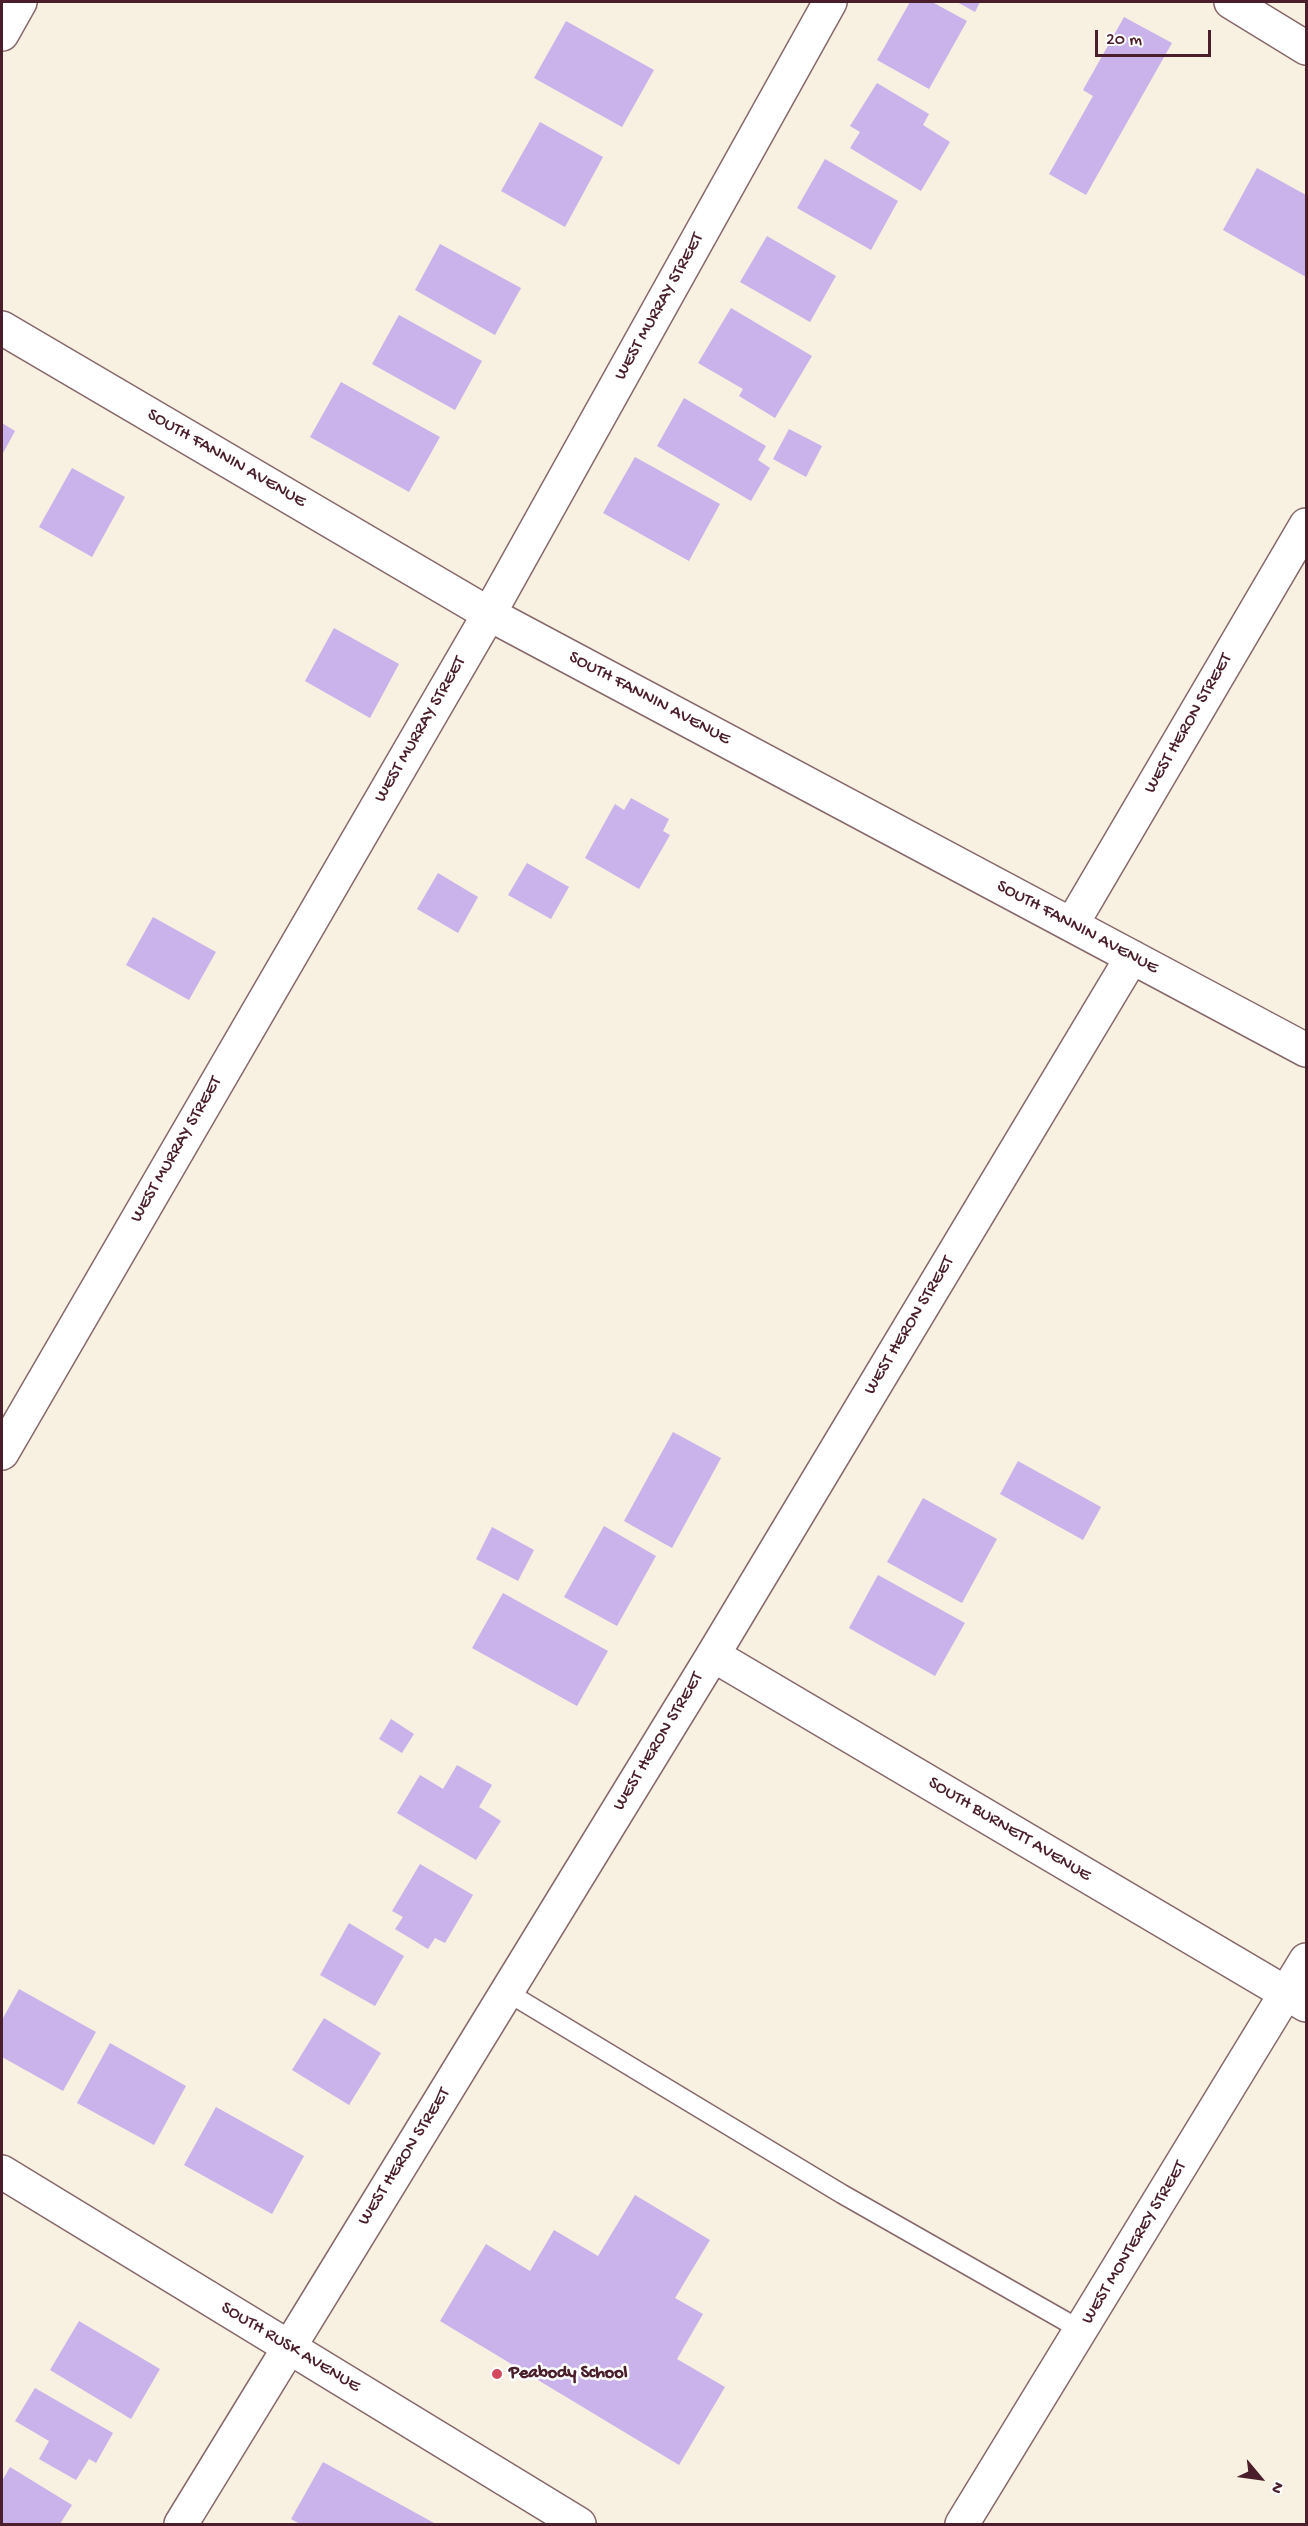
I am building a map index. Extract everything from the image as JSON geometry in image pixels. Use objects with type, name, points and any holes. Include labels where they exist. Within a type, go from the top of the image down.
[{"type":"street","points":[[2,34],[20,2]]},
{"type":"street","name":"WEST MURRAY STREET","points":[[2,1453],[489,614],[830,2]]},
{"type":"street","points":[[1231,2],[1306,48]]},
{"type":"street","name":"SOUTH FANNIN AVENUE","points":[[2,328],[489,614],[1306,1050]]},
{"type":"street","name":"WEST HERON STREET","points":[[1072,924],[1306,525]]},
{"type":"street","name":"WEST HERON STREET","points":[[182,2524],[712,1655],[1132,957]]},
{"type":"street","name":"SOUTH BURNETT AVENUE","points":[[712,1655],[1297,1999]]},
{"type":"street","name":"WEST MONTEREY STREET","points":[[962,2524],[1081,2330],[1297,1999],[1306,1960]]},
{"type":"street","name":"SOUTH RUSK AVENUE","points":[[2,2172],[579,2524]]},
{"type":"lane","points":[[507,1992],[842,2194],[1081,2330]]},
{"type":"building","points":[[910,2],[932,2],[967,21],[929,89],[877,60]]},
{"type":"building","points":[[957,2],[980,2],[975,12]]},
{"type":"building","points":[[1124,17],[1172,43],[1086,195],[1049,174],[1093,96],[1083,90]]},
{"type":"building","points":[[566,21],[654,70],[622,127],[534,78]]},
{"type":"building","points":[[877,83],[929,114],[923,125],[950,142],[921,191],[850,148],[860,132],[850,126]]},
{"type":"building","points":[[540,122],[603,157],[565,227],[501,191]]},
{"type":"building","points":[[825,159],[898,201],[871,250],[797,208]]},
{"type":"building","points":[[1257,168],[1306,195],[1306,277],[1223,230]]},
{"type":"building","points":[[767,236],[836,276],[810,322],[740,282]]},
{"type":"building","points":[[440,244],[521,288],[495,335],[415,290]]},
{"type":"building","points":[[731,308],[812,356],[775,418],[739,396],[743,389],[698,363]]},
{"type":"building","points":[[399,315],[482,361],[455,410],[372,364]]},
{"type":"building","points":[[341,382],[440,437],[409,492],[310,437]]},
{"type":"building","points":[[684,398],[766,446],[758,460],[770,468],[751,501],[657,446]]},
{"type":"building","points":[[2,423],[15,431],[2,455]]},
{"type":"building","points":[[789,429],[822,446],[806,477],[773,459]]},
{"type":"building","points":[[635,457],[720,504],[689,561],[603,513]]},
{"type":"building","points":[[72,468],[125,497],[92,557],[39,527]]},
{"type":"building","points":[[334,628],[399,664],[370,718],[305,681]]},
{"type":"building","points":[[631,798],[669,819],[663,831],[670,835],[639,889],[585,858],[615,804],[624,810]]},
{"type":"building","points":[[527,863],[569,887],[551,919],[508,895]]},
{"type":"building","points":[[438,873],[478,897],[458,933],[417,909]]},
{"type":"building","points":[[153,917],[216,952],[189,1000],[126,965]]},
{"type":"building","points":[[673,1432],[721,1458],[672,1548],[624,1521]]},
{"type":"building","points":[[1018,1461],[1101,1507],[1083,1540],[1000,1494]]},
{"type":"building","points":[[923,1498],[997,1539],[962,1603],[887,1562]]},
{"type":"building","points":[[604,1526],[656,1556],[617,1626],[564,1597]]},
{"type":"building","points":[[492,1527],[534,1550],[518,1581],[476,1559]]},
{"type":"building","points":[[878,1575],[965,1623],[935,1676],[849,1628]]},
{"type":"building","points":[[503,1593],[608,1651],[577,1706],[472,1648]]},
{"type":"building","points":[[391,1719],[414,1734],[402,1753],[379,1739]]},
{"type":"building","points":[[457,1765],[492,1785],[479,1807],[501,1821],[476,1860],[397,1813],[420,1775],[443,1789]]},
{"type":"building","points":[[420,1864],[473,1895],[445,1943],[435,1938],[428,1949],[395,1929],[403,1917],[392,1911]]},
{"type":"building","points":[[349,1923],[404,1956],[375,2006],[320,1975]]},
{"type":"building","points":[[19,1989],[96,2032],[63,2091],[2,2057],[2,2020]]},
{"type":"building","points":[[324,2018],[381,2053],[349,2105],[292,2070]]},
{"type":"building","points":[[110,2043],[186,2086],[154,2145],[77,2103]]},
{"type":"building","points":[[216,2107],[304,2156],[272,2214],[184,2165]]},
{"type":"building","points":[[635,2195],[710,2240],[675,2298],[703,2314],[677,2359],[725,2387],[679,2465],[440,2321],[486,2244],[530,2271],[554,2230],[598,2256]]},
{"type":"building","points":[[79,2321],[160,2369],[131,2419],[50,2370]]},
{"type":"building","points":[[35,2388],[113,2433],[96,2463],[89,2459],[76,2480],[39,2459],[49,2441],[15,2421]]},
{"type":"building","points":[[323,2462],[436,2524],[300,2524],[291,2519]]},
{"type":"building","points":[[10,2467],[72,2505],[60,2524],[2,2524],[2,2481]]},
{"type":"place","name":"Peabody School","points":[[497,2374]]}]
